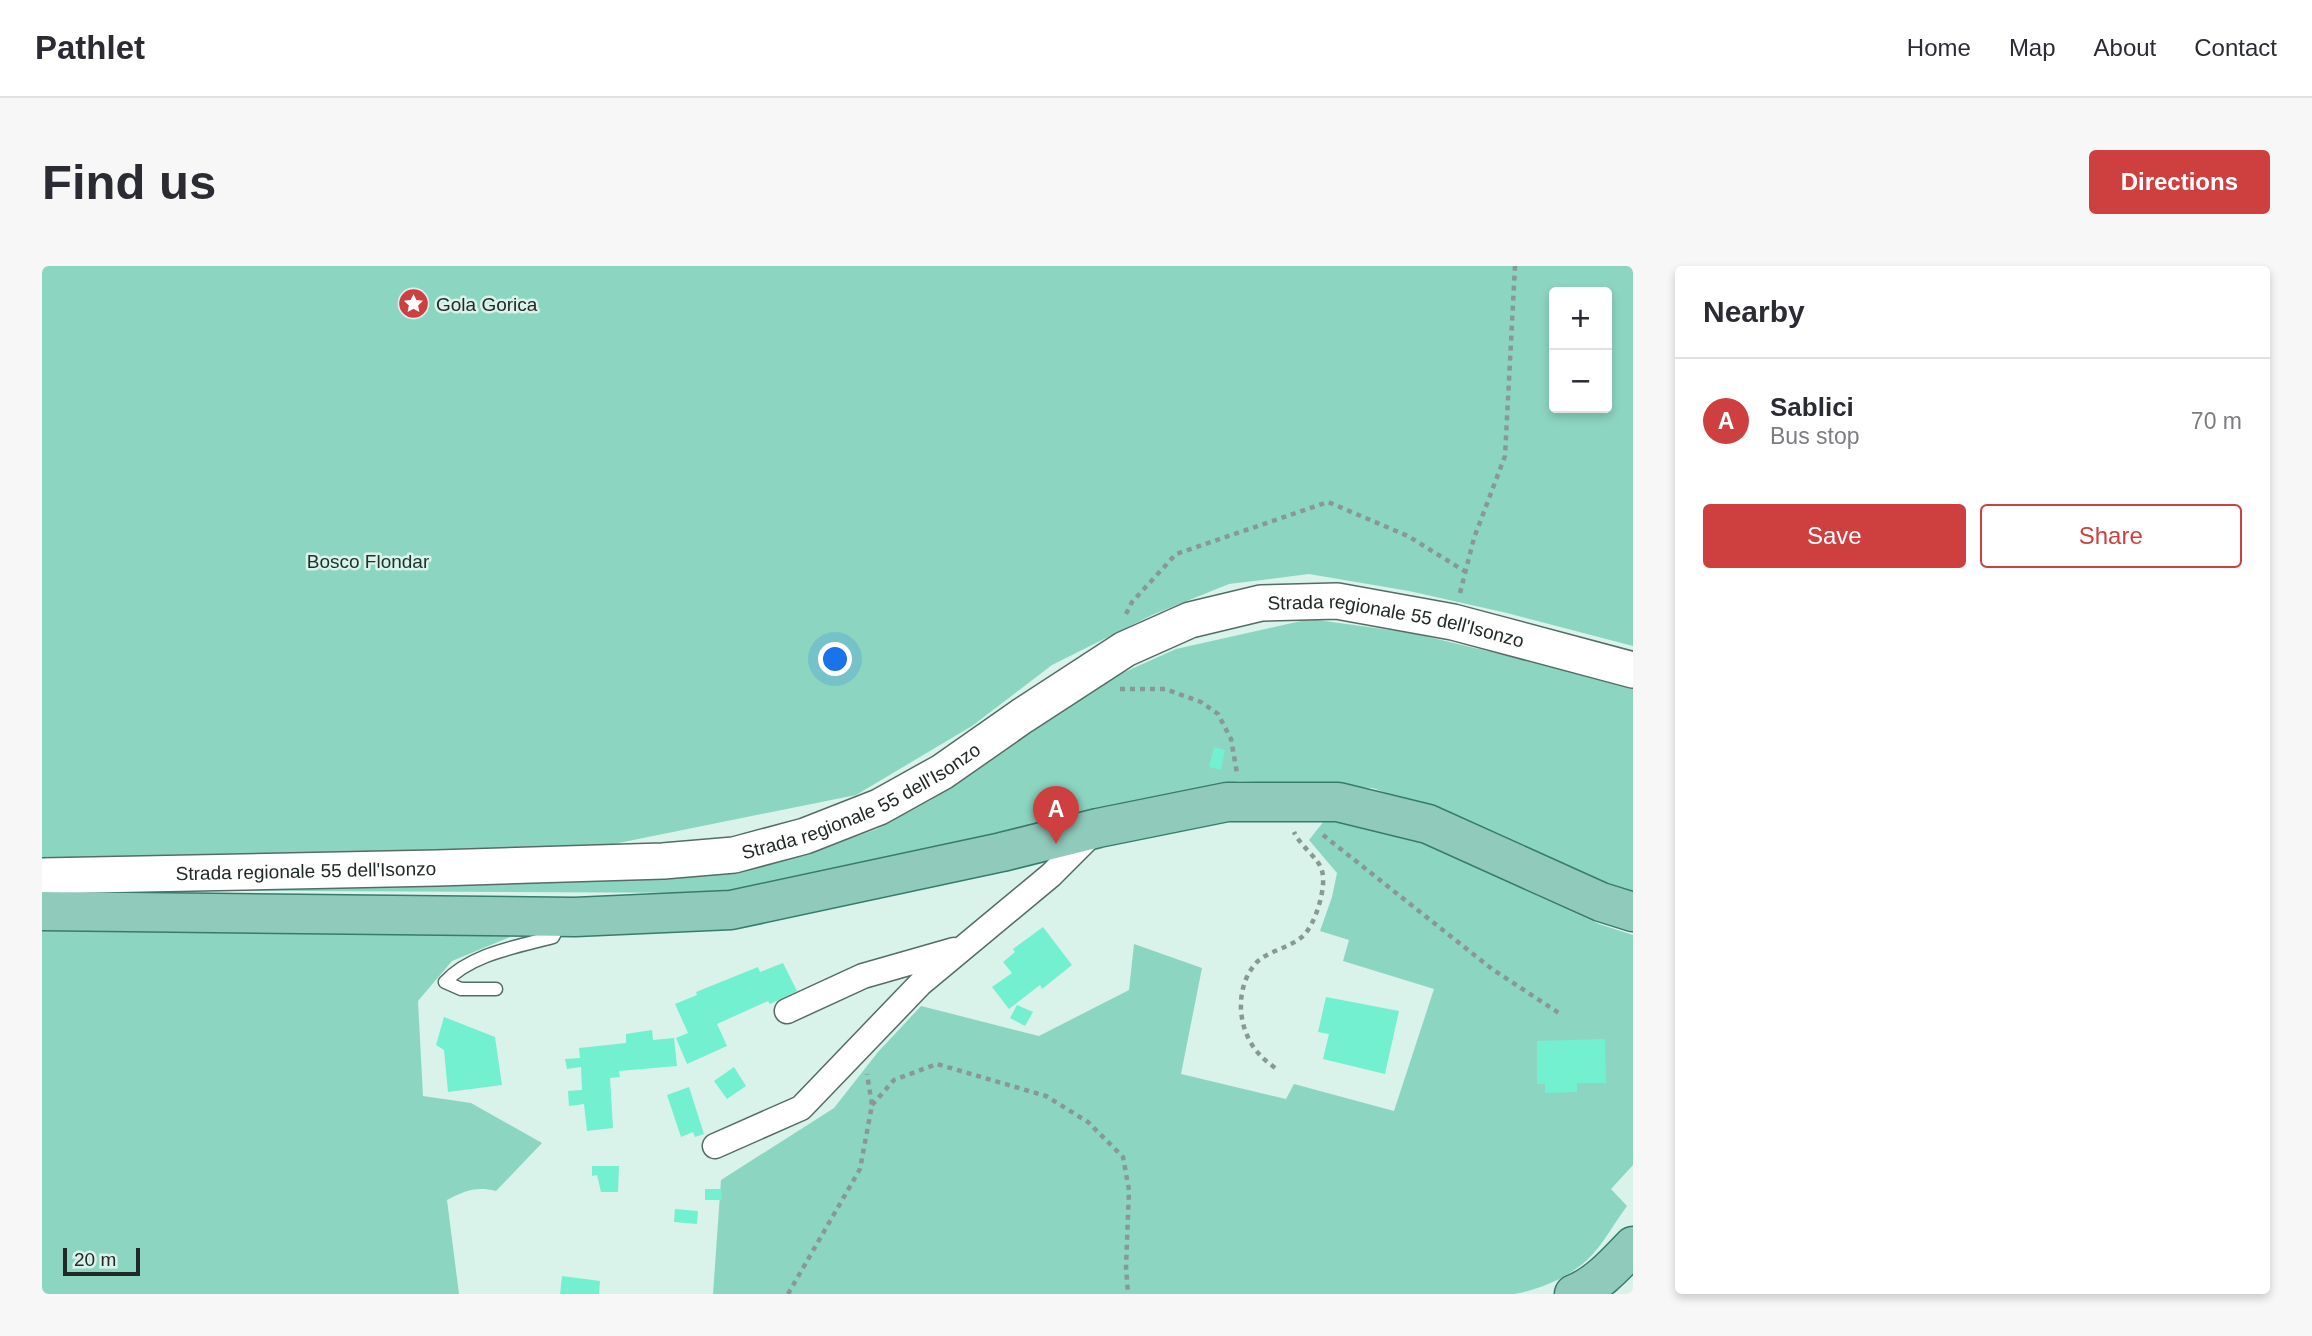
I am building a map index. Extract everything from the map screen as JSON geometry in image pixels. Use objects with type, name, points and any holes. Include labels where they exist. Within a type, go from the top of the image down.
[{"type":"main road","name":"Strada regionale 55 dell'Isonzo","points":[[42,876],[637,862],[734,855],[805,836],[879,807],[942,772],[1125,649],[1190,620],[1262,603],[1336,601],[1453,622],[1633,670]]},
{"type":"main road","points":[[42,911],[563,917],[732,910],[1227,802],[1338,802],[1428,824],[1601,902],[1633,912]]},
{"type":"main road","points":[[1574,1294],[1616,1264],[1633,1246]]},
{"type":"street","points":[[715,1146],[802,1108],[921,983],[1051,875],[1098,828]]},
{"type":"street","points":[[787,1011],[863,976],[964,947]]},
{"type":"lane","points":[[496,989],[461,989],[445,982],[458,968],[499,952],[553,937],[563,917]]},
{"type":"path","points":[[1121,624],[1132,602],[1176,554],[1328,502],[1408,536],[1466,572],[1474,538],[1505,456],[1516,266]]},
{"type":"path","points":[[1099,666],[1098,684],[1120,689],[1165,689],[1201,702],[1218,714],[1231,739],[1239,781],[1227,802]]},
{"type":"path","points":[[1275,1068],[1257,1052],[1246,1032],[1240,1009],[1245,981],[1257,962],[1304,936],[1324,890],[1322,869],[1297,840],[1281,802]]},
{"type":"path","points":[[1320,832],[1492,969],[1559,1013]]},
{"type":"path","points":[[788,1294],[860,1169],[872,1105],[862,1046]]},
{"type":"path","points":[[872,1105],[894,1080],[937,1064],[1046,1096],[1088,1122],[1123,1157],[1129,1190],[1126,1267],[1128,1294]]},
{"type":"green space","name":"Bosco Flondar","points":[[42,266],[1633,266],[1633,646],[1409,591],[1309,574],[1229,584],[1152,615],[1052,665],[972,726],[856,795],[579,851],[42,861]]},
{"type":"green space","points":[[1310,619],[1412,633],[1633,686],[1633,893],[1577,873],[1446,816],[1373,788],[1239,781],[730,893],[76,890],[756,867],[803,855],[877,829],[931,800],[1098,684],[1176,649]]},
{"type":"green space","points":[[1328,816],[1458,850],[1536,895],[1599,924],[1633,935],[1633,1165],[1611,1189],[1627,1206],[1601,1244],[1576,1269],[1556,1281],[1514,1294],[713,1294],[721,1180],[834,1108],[878,1052],[921,1006],[1039,1036],[1129,990],[1134,944],[1202,968],[1181,1074],[1286,1099],[1294,1084],[1394,1111],[1434,989],[1343,961],[1349,940],[1320,931],[1337,873],[1309,840]]},
{"type":"green space","points":[[42,927],[527,930],[452,961],[418,1001],[423,1096],[471,1103],[542,1143],[496,1191],[470,1190],[447,1200],[459,1294],[42,1294]]},
{"type":"building","points":[[1214,747],[1225,750],[1221,770],[1209,767]]},
{"type":"building","points":[[1043,927],[1072,965],[1042,989],[1040,985],[1009,1009],[992,987],[1012,973],[1003,962],[1015,952],[1013,949]]},
{"type":"building","points":[[783,963],[797,991],[717,1024],[727,1046],[687,1064],[676,1038],[688,1033],[675,1004],[697,995],[696,992],[758,967],[760,972]]},
{"type":"building","points":[[1326,997],[1399,1011],[1385,1074],[1323,1059],[1329,1034],[1318,1032]]},
{"type":"building","points":[[1017,1005],[1033,1012],[1025,1026],[1010,1018]]},
{"type":"building","points":[[444,1017],[495,1037],[502,1085],[448,1092],[444,1050],[436,1045]]},
{"type":"building","points":[[652,1030],[653,1040],[674,1038],[677,1066],[619,1071],[620,1077],[610,1078],[613,1128],[587,1131],[584,1104],[569,1106],[568,1091],[582,1090],[581,1067],[567,1069],[565,1059],[580,1058],[579,1048],[626,1043],[626,1034]]},
{"type":"building","points":[[1605,1039],[1606,1083],[1577,1083],[1577,1092],[1545,1093],[1545,1084],[1537,1084],[1537,1041]]},
{"type":"building","points":[[734,1067],[746,1086],[727,1099],[714,1081]]},
{"type":"building","points":[[689,1087],[704,1134],[695,1137],[693,1132],[681,1137],[667,1095]]},
{"type":"building","points":[[592,1166],[619,1166],[618,1192],[601,1192],[597,1175],[592,1176]]},
{"type":"building","points":[[705,1189],[721,1189],[722,1200],[705,1200]]},
{"type":"building","points":[[675,1209],[698,1211],[697,1224],[674,1222]]},
{"type":"building","points":[[562,1276],[600,1281],[599,1294],[560,1294]]},
{"type":"place","name":"Gola Gorica","points":[[413,304]]},
{"type":"place","name":"Sablici","points":[[1056,844]]}]
